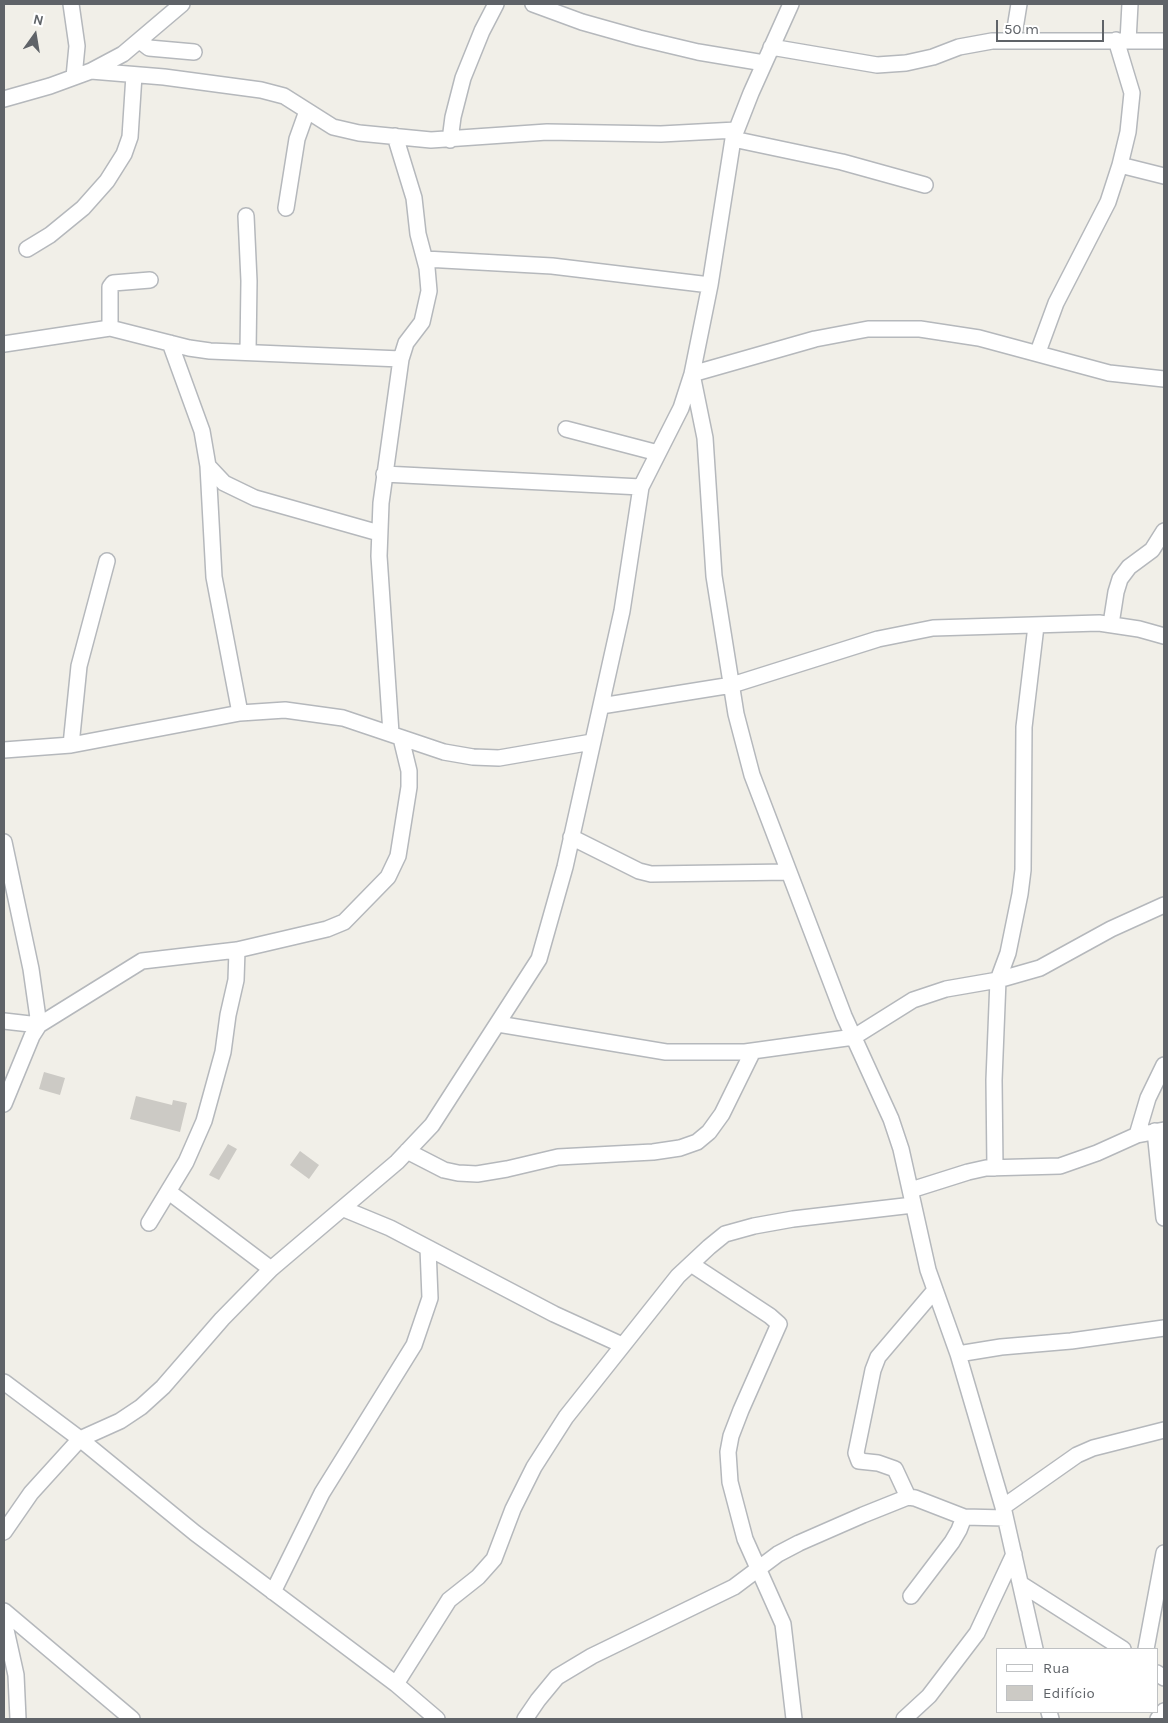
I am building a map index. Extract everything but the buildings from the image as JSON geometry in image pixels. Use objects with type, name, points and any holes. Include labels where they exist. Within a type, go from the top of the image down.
[{"type":"street","points":[[71,4],[77,46],[74,78]]},
{"type":"street","points":[[4,99],[91,72],[123,54],[182,4]]},
{"type":"street","points":[[450,140],[453,118],[463,78],[482,31],[496,4]]},
{"type":"street","points":[[534,4],[582,22],[639,38],[698,52],[764,63]]},
{"type":"street","points":[[4,1532],[31,1493],[80,1439],[120,1421],[141,1407],[163,1387],[222,1318],[271,1269],[344,1209],[407,1151],[432,1125],[539,959],[549,931],[572,837],[622,611],[641,486],[681,408],[692,374],[710,285],[735,135],[764,63],[791,4]]},
{"type":"street","points":[[1013,41],[1019,4]]},
{"type":"street","points":[[1038,352],[1056,303],[1108,202],[1120,165],[1128,132],[1132,93],[1122,40],[1130,4]]},
{"type":"street","points":[[140,41],[149,48],[194,52]]},
{"type":"street","points":[[771,47],[877,65],[906,64],[959,47],[992,42],[1164,41]]},
{"type":"street","points":[[27,248],[50,235],[83,208],[107,181],[124,154],[130,137],[129,74],[123,54]]},
{"type":"street","points":[[91,72],[129,74],[260,90],[284,96],[333,127],[359,133],[450,140],[547,132],[735,135],[925,184]]},
{"type":"street","points":[[286,208],[297,139],[307,111]]},
{"type":"street","points":[[4,1104],[32,1036],[39,1025],[142,961],[237,950],[327,929],[344,922],[388,877],[398,856],[409,787],[409,771],[396,735],[379,556],[379,533],[384,474],[401,359],[406,343],[422,322],[429,291],[425,259],[418,234],[414,198],[395,136]]},
{"type":"street","points":[[1120,165],[1164,176]]},
{"type":"street","points":[[246,216],[249,281],[248,352]]},
{"type":"street","points":[[425,259],[552,266],[710,285]]},
{"type":"street","points":[[110,328],[110,287],[113,283],[150,280]]},
{"type":"street","points":[[4,344],[110,328],[210,351],[401,359]]},
{"type":"street","points":[[692,374],[815,339],[868,329],[920,329],[980,338],[1038,352],[1109,373],[1164,379]]},
{"type":"street","points":[[170,343],[202,431],[208,466],[214,577],[240,714]]},
{"type":"street","points":[[692,374],[705,438],[714,576],[736,714],[752,775],[844,1016],[891,1119],[902,1149],[921,1246],[958,1354],[1004,1513],[1035,1648]]},
{"type":"street","points":[[566,429],[658,453]]},
{"type":"street","points":[[208,466],[224,483],[255,498],[379,533]]},
{"type":"street","points":[[384,474],[641,486]]},
{"type":"street","points":[[1111,624],[1120,579],[1129,567],[1152,550],[1164,532]]},
{"type":"street","points":[[71,745],[79,666],[108,561]]},
{"type":"street","points":[[601,706],[732,685],[878,639],[933,628],[1111,624],[1164,636]]},
{"type":"street","points":[[995,1168],[994,1080],[998,980],[1008,953],[1023,870],[1024,727],[1036,626]]},
{"type":"street","points":[[4,750],[71,745],[240,714],[285,710],[344,718],[444,752],[482,758],[499,758],[592,742]]},
{"type":"street","points":[[572,837],[639,871],[652,874],[789,872]]},
{"type":"street","points":[[4,842],[31,969],[39,1025]]},
{"type":"street","points":[[498,1024],[652,1052],[754,1051],[854,1037],[913,1000],[946,989],[998,980],[1040,968],[1111,929],[1164,905]]},
{"type":"street","points":[[149,1223],[186,1162],[204,1121],[223,1052],[228,1015],[236,980],[237,950]]},
{"type":"street","points":[[4,1021],[39,1025]]},
{"type":"street","points":[[407,1151],[444,1170],[477,1174],[507,1169],[558,1156],[653,1152],[680,1148],[697,1142],[709,1132],[722,1114],[754,1051]]},
{"type":"street","points":[[1137,1135],[1148,1098],[1164,1065]]},
{"type":"street","points":[[396,1684],[449,1600],[478,1577],[494,1559],[513,1509],[534,1467],[566,1417],[678,1276],[725,1234],[793,1218],[912,1198],[968,1172],[995,1168],[1060,1166],[1097,1154],[1137,1135],[1159,1131],[1164,1218]]},
{"type":"street","points":[[169,1192],[271,1269]]},
{"type":"street","points":[[344,1209],[390,1228],[554,1314],[622,1345]]},
{"type":"street","points":[[273,1592],[322,1494],[414,1344],[430,1298],[428,1248]]},
{"type":"street","points":[[691,1264],[770,1316],[779,1324],[738,1418],[728,1452],[730,1482],[745,1539],[783,1624],[794,1719]]},
{"type":"street","points":[[908,1497],[895,1469],[878,1463],[859,1461],[856,1453],[873,1370],[878,1357],[935,1290]]},
{"type":"street","points":[[958,1354],[1001,1347],[1071,1341],[1164,1328]]},
{"type":"street","points":[[4,1382],[80,1439],[195,1533],[396,1684],[437,1719]]},
{"type":"street","points":[[525,1719],[557,1677],[592,1656],[710,1600],[759,1570],[778,1554],[799,1543],[908,1497],[964,1517],[1004,1513],[1077,1456],[1093,1448],[1164,1430]]},
{"type":"street","points":[[911,1596],[952,1542],[964,1517]]},
{"type":"street","points":[[1146,1648],[1164,1553]]},
{"type":"street","points":[[904,1719],[911,1716],[929,1696],[977,1633],[1014,1554]]},
{"type":"street","points":[[1021,1584],[1121,1648]]},
{"type":"street","points":[[4,1611],[132,1719]]},
{"type":"street","points":[[4,1621],[16,1675],[18,1719]]},
{"type":"street","points":[[1158,1719],[1164,1711]]}]
